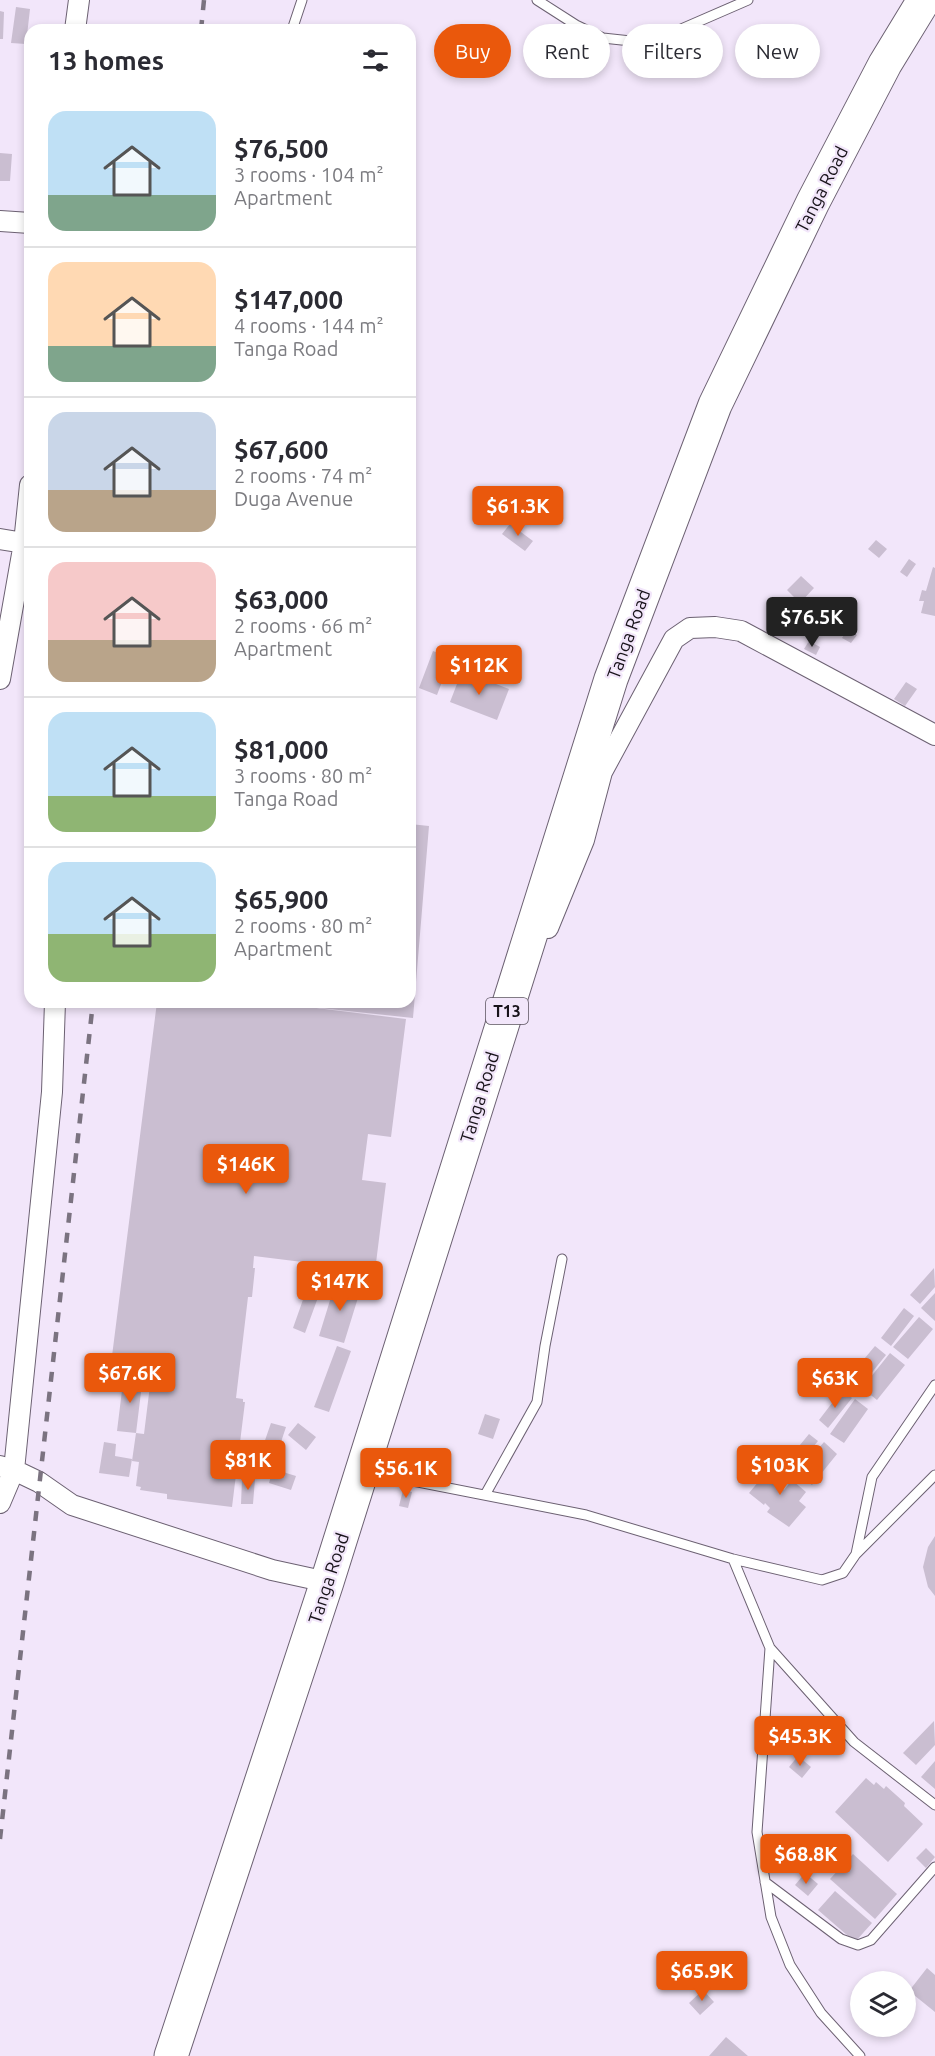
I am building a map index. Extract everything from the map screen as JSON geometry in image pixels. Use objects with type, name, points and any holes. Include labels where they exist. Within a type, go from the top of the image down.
[{"type":"highway","name":"Tanga Road","points":[[171,2056],[327,1582],[611,679],[715,405],[818,192],[885,64],[924,0]]},
{"type":"street","points":[[76,24],[79,0]]},
{"type":"street","points":[[0,221],[24,223]]},
{"type":"street","points":[[0,539],[24,543],[0,679]]},
{"type":"street","points":[[506,1014],[540,948],[584,840],[602,772],[674,639],[690,628],[715,627],[741,631],[935,735]]},
{"type":"street","points":[[0,1503],[7,1468],[52,1092],[55,1008]]},
{"type":"street","points":[[7,1468],[39,1482],[72,1506],[272,1570],[327,1582]]},
{"type":"lane","points":[[294,24],[302,0]]},
{"type":"lane","points":[[537,0],[576,25],[603,38],[640,42],[679,30],[748,0]]},
{"type":"lane","points":[[485,1495],[537,1402],[562,1259]]},
{"type":"lane","points":[[856,1554],[872,1478],[935,1385]]},
{"type":"lane","points":[[362,1471],[586,1515],[733,1559],[822,1580],[843,1573],[856,1554],[935,1475]]},
{"type":"lane","points":[[733,1559],[770,1648],[854,1742],[935,1805]]},
{"type":"lane","points":[[770,1648],[757,1832],[771,1917],[790,1965],[821,2013],[860,2056]]},
{"type":"lane","points":[[765,1881],[841,1939],[858,1946],[871,1940],[935,1867]]},
{"type":"building","points":[[16,7],[30,9],[28,24],[24,24],[24,44],[11,43]]},
{"type":"building","points":[[0,11],[4,12],[3,39],[0,39]]},
{"type":"building","points":[[0,153],[12,154],[10,181],[0,181]]},
{"type":"building","points":[[510,524],[533,541],[525,551],[502,534]]},
{"type":"building","points":[[876,540],[887,549],[879,558],[868,549]]},
{"type":"building","points":[[909,559],[916,564],[907,577],[900,572]]},
{"type":"building","points":[[933,567],[935,568],[935,616],[921,613],[924,601],[919,601],[922,590],[926,591]]},
{"type":"building","points":[[801,576],[814,588],[800,603],[787,590]]},
{"type":"building","points":[[848,629],[857,635],[851,643],[842,638]]},
{"type":"building","points":[[809,641],[820,647],[816,655],[804,649]]},
{"type":"building","points":[[433,651],[451,658],[437,695],[419,688]]},
{"type":"building","points":[[462,671],[509,689],[497,720],[450,702]]},
{"type":"building","points":[[906,682],[917,689],[905,706],[894,699]]},
{"type":"building","points":[[416,825],[429,826],[416,982]]},
{"type":"building","points":[[156,1008],[316,1008],[406,1019],[391,1137],[368,1134],[362,1180],[386,1183],[375,1271],[254,1256],[252,1297],[248,1297],[236,1398],[243,1399],[245,1402],[232,1507],[167,1499],[167,1494],[140,1490],[141,1487],[136,1486],[139,1462],[132,1461],[136,1433],[144,1434],[153,1361],[112,1356]]},
{"type":"building","points":[[320,1008],[414,1008],[413,1018]]},
{"type":"building","points":[[934,1268],[935,1287],[920,1304],[910,1295]]},
{"type":"building","points":[[311,1277],[324,1281],[305,1333],[293,1328]]},
{"type":"building","points":[[336,1281],[361,1288],[344,1343],[319,1336]]},
{"type":"building","points":[[935,1293],[935,1321],[921,1308]]},
{"type":"building","points":[[904,1308],[914,1316],[891,1346],[881,1338]]},
{"type":"building","points":[[919,1317],[933,1329],[908,1359],[893,1347]]},
{"type":"building","points":[[337,1346],[351,1351],[329,1412],[314,1407]]},
{"type":"building","points":[[875,1346],[886,1355],[861,1386],[849,1377]]},
{"type":"building","points":[[890,1353],[905,1365],[877,1400],[862,1388]]},
{"type":"building","points":[[124,1374],[143,1376],[136,1433],[117,1431]]},
{"type":"building","points":[[842,1390],[852,1398],[828,1428],[819,1420]]},
{"type":"building","points":[[855,1399],[868,1409],[844,1443],[830,1434]]},
{"type":"building","points":[[485,1414],[500,1419],[493,1439],[478,1434]]},
{"type":"building","points":[[271,1423],[286,1427],[278,1451],[263,1446]]},
{"type":"building","points":[[298,1423],[316,1437],[306,1450],[288,1435]]},
{"type":"building","points":[[809,1434],[818,1441],[795,1469],[786,1462]]},
{"type":"building","points":[[104,1442],[116,1444],[115,1456],[132,1459],[129,1477],[99,1473]]},
{"type":"building","points":[[824,1442],[837,1454],[812,1485],[797,1473]]},
{"type":"building","points":[[774,1463],[788,1475],[779,1486],[784,1490],[792,1480],[806,1492],[799,1501],[806,1507],[789,1527],[767,1512],[770,1508],[749,1493]]},
{"type":"building","points":[[273,1469],[296,1476],[291,1490],[269,1483]]},
{"type":"building","points":[[242,1479],[255,1479],[253,1504],[241,1504]]},
{"type":"building","points":[[403,1490],[412,1492],[408,1508],[399,1506]]},
{"type":"building","points":[[935,1536],[935,1596],[928,1587],[923,1567],[928,1547]]},
{"type":"building","points":[[934,1721],[935,1745],[916,1765],[903,1753]]},
{"type":"building","points":[[798,1756],[811,1767],[802,1778],[789,1767]]},
{"type":"building","points":[[935,1761],[935,1789],[921,1777]]},
{"type":"building","points":[[866,1778],[874,1785],[876,1782],[884,1789],[886,1786],[923,1824],[888,1862],[835,1812]]},
{"type":"building","points":[[926,1848],[935,1857],[926,1868],[916,1858]]},
{"type":"building","points":[[853,1854],[897,1894],[875,1919],[830,1879]]},
{"type":"building","points":[[805,1873],[818,1884],[808,1896],[795,1885]]},
{"type":"building","points":[[835,1891],[872,1923],[855,1942],[818,1910]]},
{"type":"building","points":[[927,1968],[935,1975],[935,2012],[916,1997],[916,1982]]},
{"type":"building","points":[[703,1990],[714,2002],[700,2015],[689,2003]]},
{"type":"building","points":[[726,2037],[748,2056],[709,2056]]},
{"type":"railway","points":[[202,24],[204,0]]},
{"type":"railway","points":[[0,1839],[92,1008]]}]
